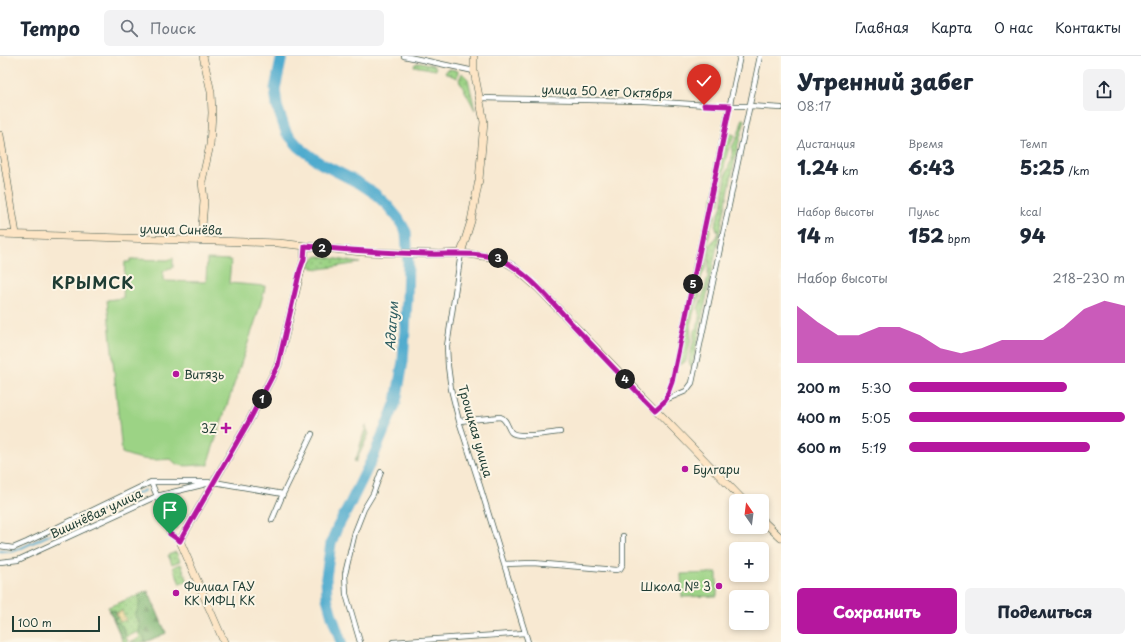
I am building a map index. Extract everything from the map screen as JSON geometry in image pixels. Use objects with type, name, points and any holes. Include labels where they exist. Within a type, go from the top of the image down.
[{"type":"main road","points":[[201,240],[204,200],[202,181],[210,145],[212,113],[211,92],[203,56]]},
{"type":"main road","name":"Троицкая улица","points":[[461,253],[471,221],[481,164],[484,122],[474,71],[474,56]]},
{"type":"main road","points":[[0,135],[16,234]]},
{"type":"main road","name":"улица Синёва","points":[[0,234],[85,238],[278,243],[362,252],[440,254],[461,253],[497,258],[514,267],[538,288],[737,494]]},
{"type":"main road","points":[[224,642],[180,541],[255,411],[278,365],[300,270],[304,259],[305,246]]},
{"type":"main road","points":[[769,527],[781,538]]},
{"type":"street","points":[[404,56],[474,71]]},
{"type":"street","points":[[665,400],[676,367],[740,56]]},
{"type":"street","points":[[655,410],[665,400],[686,391],[692,384],[760,56]]},
{"type":"street","name":"улица 50 лет Октября","points":[[480,98],[645,101],[781,108]]},
{"type":"street","name":"Троицкая улица","points":[[461,253],[448,338],[447,357],[451,389],[459,421],[528,642]]},
{"type":"street","points":[[459,421],[500,417],[505,419],[512,433],[516,435],[560,432]]},
{"type":"street","points":[[272,520],[282,494],[312,434]]},
{"type":"street","points":[[360,642],[346,594],[344,581],[355,532],[364,509],[373,494],[381,472]]},
{"type":"street","points":[[151,482],[170,534],[180,541]]},
{"type":"street","name":"Вишнёвая улица","points":[[0,546],[13,548],[151,482],[214,482]]},
{"type":"street","points":[[214,482],[282,494]]},
{"type":"street","name":"Вишнёвая улица","points":[[1,563],[18,560],[157,496],[214,482]]},
{"type":"street","points":[[504,564],[533,564],[617,570],[620,569],[623,564],[623,536]]},
{"type":"street","points":[[394,642],[525,633]]},
{"type":"green space","points":[[420,62],[433,65],[436,67],[436,70],[414,66]]},
{"type":"green space","points":[[451,69],[458,71],[457,78],[445,73],[447,70]]},
{"type":"green space","points":[[462,73],[468,79],[475,110],[459,80]]},
{"type":"green space","points":[[743,118],[745,120],[738,145],[692,367],[690,366],[689,360],[694,333],[700,319],[698,308],[708,277],[710,244],[717,237],[718,233],[715,225],[723,202],[726,173],[732,159],[732,147],[738,135]]},
{"type":"green space","points":[[727,133],[735,135],[728,151],[719,204],[713,209],[713,212],[716,215],[711,225],[707,246],[706,267],[698,287],[700,296],[690,325],[691,339],[686,361],[680,365],[678,362]]},
{"type":"green space","points":[[320,256],[360,263],[320,269],[312,268],[309,265],[311,262],[314,258]]},
{"type":"green space","name":"Витязь","points":[[173,258],[173,268],[169,268],[163,272],[163,281],[206,282],[207,259],[231,260],[229,283],[265,286],[256,319],[209,459],[209,465],[184,466],[175,463],[171,459],[146,459],[122,453],[107,300],[123,298],[125,262],[130,262],[130,259],[168,260]]},
{"type":"green space","points":[[366,425],[369,434],[356,462],[354,461],[357,456]]},
{"type":"green space","points":[[165,497],[177,528],[172,528],[162,501]]},
{"type":"green space","points":[[176,552],[180,561],[172,564],[168,555]]},
{"type":"green space","points":[[181,564],[188,581],[180,584],[173,567]]},
{"type":"green space","points":[[717,573],[717,596],[682,597],[681,574]]},
{"type":"green space","points":[[148,591],[166,633],[145,642],[130,642],[140,638],[138,632],[126,637],[128,642],[123,642],[108,607]]},
{"type":"green space","points":[[148,591],[166,633],[145,642],[144,636],[139,632],[140,626],[135,616],[140,603],[138,595]]},
{"type":"green space","points":[[109,609],[116,612],[117,618],[114,621]]},
{"type":"green space","points":[[114,621],[119,623],[124,630],[126,635],[122,639]]},
{"type":"sand","points":[[122,611],[126,620],[120,622],[116,613]]},
{"type":"waterway","name":"Адагум","points":[[282,56],[275,89],[277,106],[286,132],[299,147],[320,163],[359,183],[374,193],[398,218],[406,232],[408,261],[407,300],[403,361],[396,402],[374,455],[331,543],[326,577],[327,598],[341,642]]},
{"type":"waterway","points":[[0,551],[11,552],[17,550],[145,490]]},
{"type":"place","name":"Витязь","points":[[176,374]]},
{"type":"place","name":"3Z","points":[[226,428]]},
{"type":"place","name":"Булгари","points":[[685,469]]},
{"type":"place","name":"Школа № 3","points":[[719,586]]},
{"type":"place","name":"Филиал ГАУ КК МФЦ КК","points":[[176,593]]},
{"type":"district","name":"КРЫМСК","points":[[93,282]]},
{"type":"route","points":[[170,534],[180,541],[248,423],[272,378],[278,365],[300,270],[304,262],[305,246],[362,252],[440,254],[461,253],[497,258],[507,262],[538,288],[655,410],[665,401],[676,367],[730,106],[704,105]]}]
